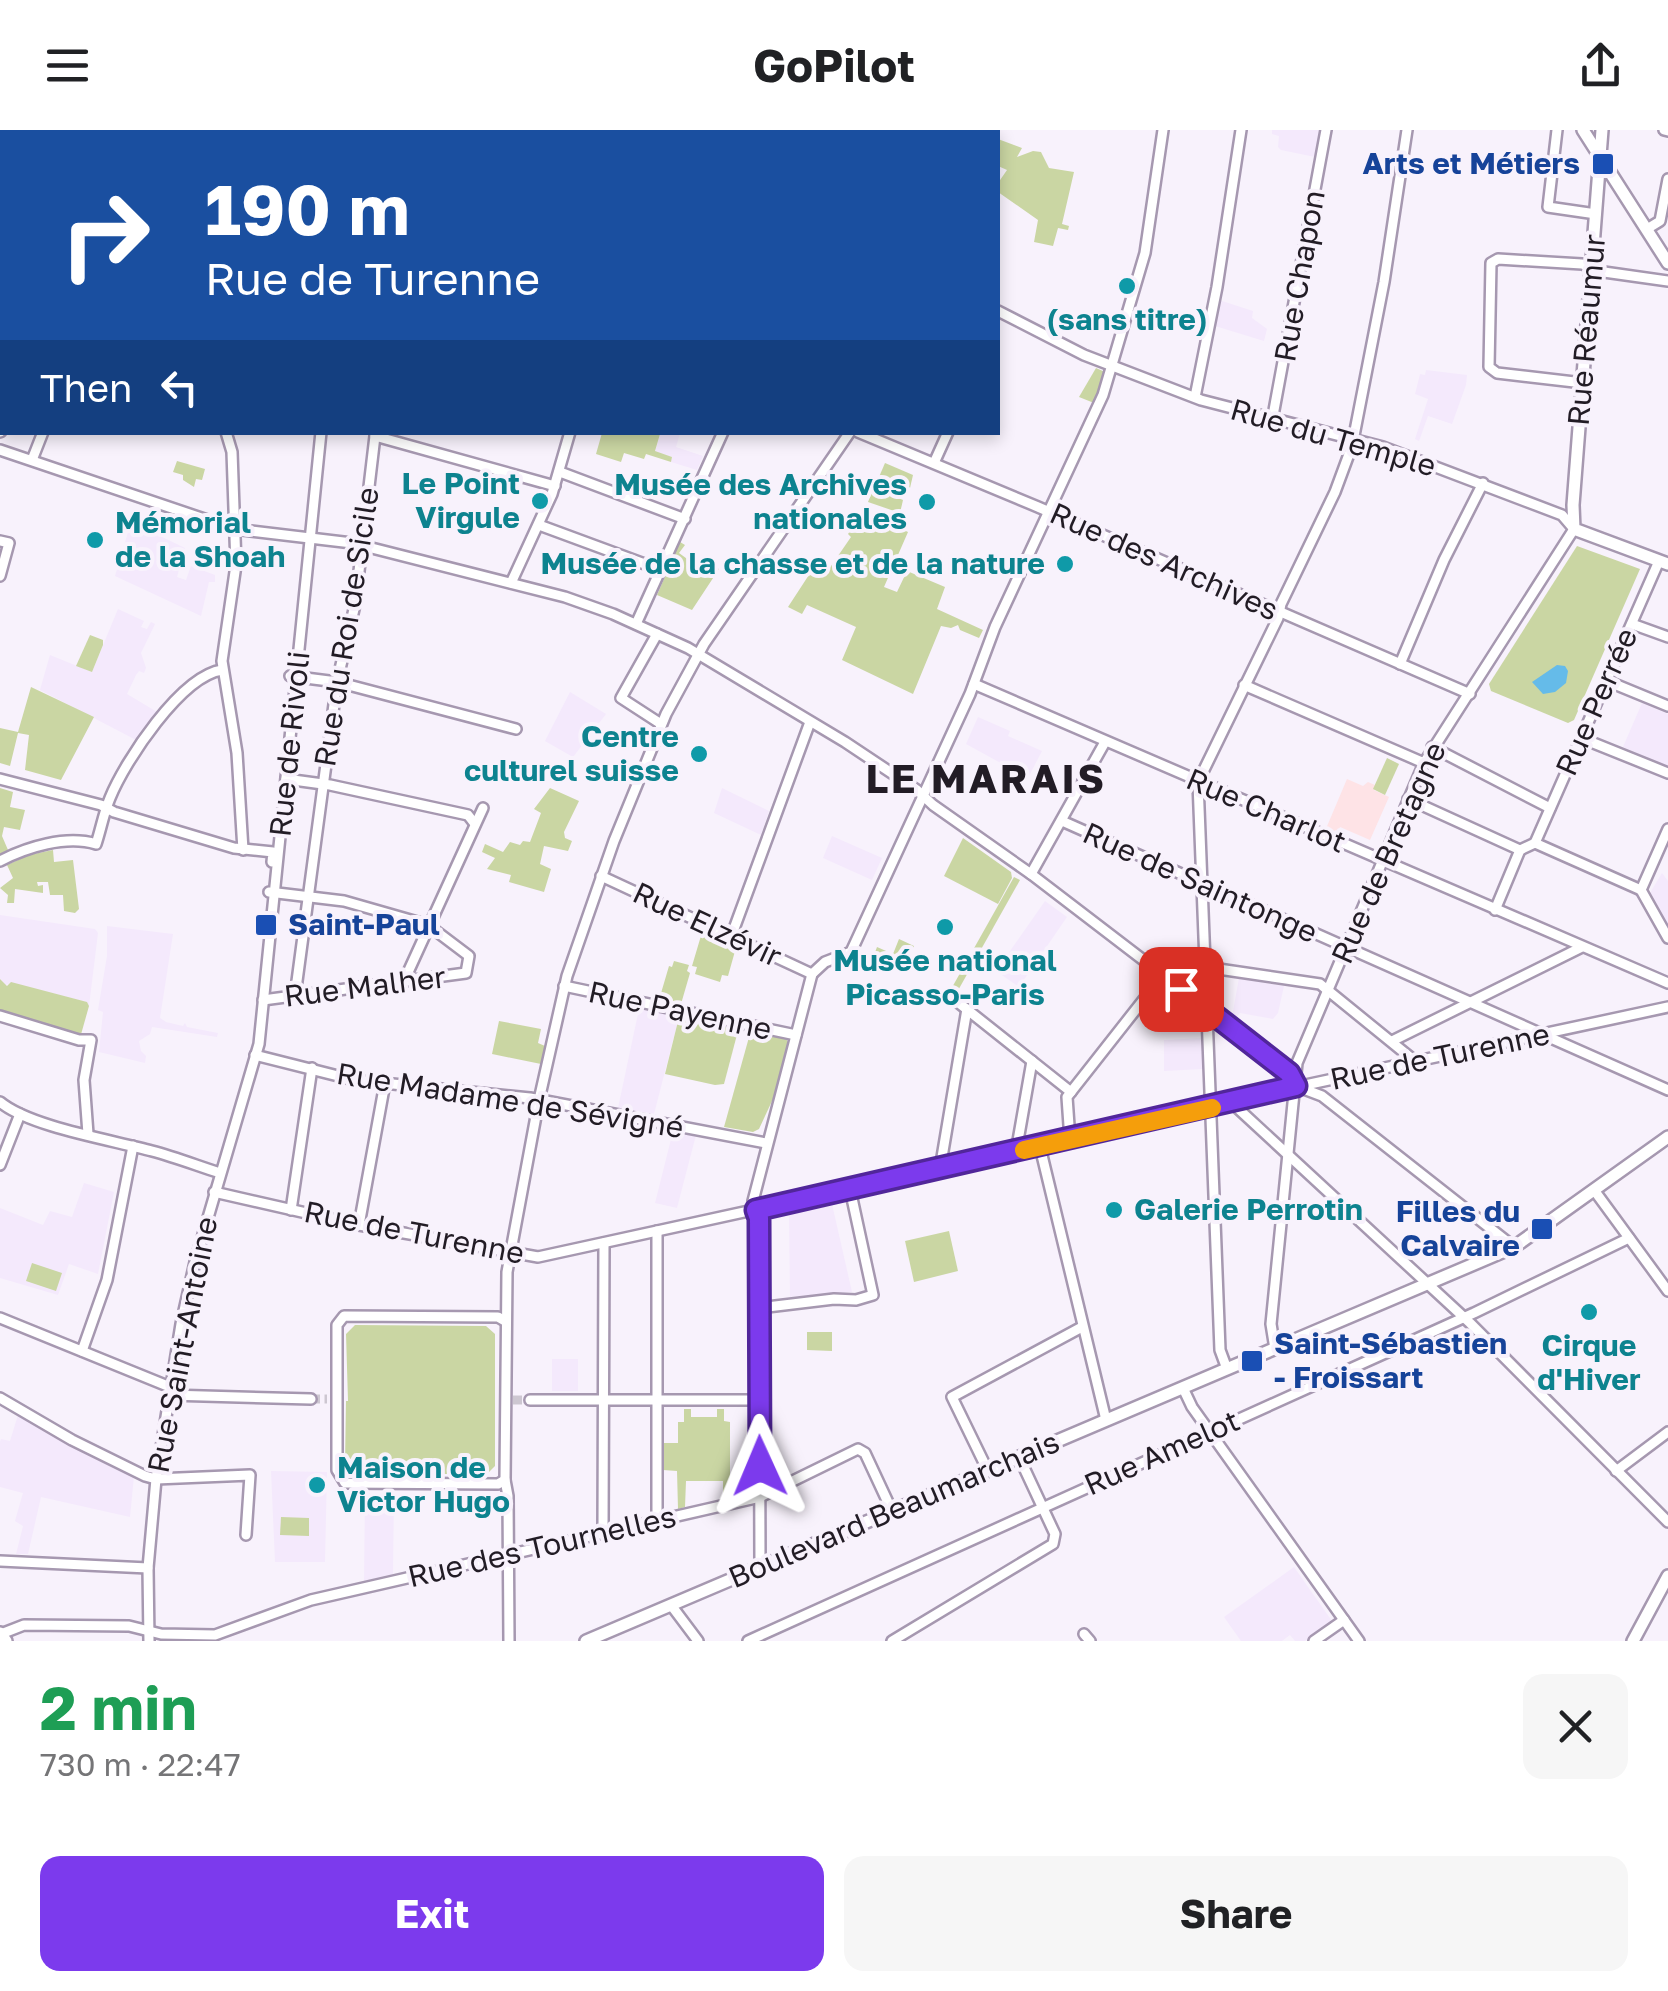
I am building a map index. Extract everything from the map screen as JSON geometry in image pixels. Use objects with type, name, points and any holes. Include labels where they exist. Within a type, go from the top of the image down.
[{"type":"main road","points":[[1582,130],[1668,264]]},
{"type":"main road","name":"Rue Réaumur","points":[[1574,529],[1602,130]]},
{"type":"main road","name":"Rue du Temple","points":[[1574,529],[1663,562]]},
{"type":"main road","name":"Boulevard Beaumarchais","points":[[586,1641],[1514,1246],[1668,1136]]},
{"type":"main road","points":[[1633,1641],[1668,1576]]},
{"type":"main road","points":[[0,1633],[6,1641]]},
{"type":"street","points":[[760,1567],[759,1218],[753,1201],[812,974],[825,962],[851,952],[974,684],[995,626],[1103,395],[1145,253],[1163,130]]},
{"type":"street","points":[[1195,397],[1217,287],[1241,130]]},
{"type":"street","name":"Rue Chapon","points":[[1272,421],[1326,130]]},
{"type":"street","points":[[1227,1369],[1220,1350],[1198,782],[1336,492],[1354,439],[1408,130]]},
{"type":"street","points":[[1557,130],[1548,206],[1596,214]]},
{"type":"street","points":[[1646,230],[1664,223],[1668,179]]},
{"type":"street","points":[[1583,383],[1497,373],[1489,368],[1492,261],[1582,264],[1604,272],[1668,281]]},
{"type":"street","name":"Rue du Temple","points":[[1000,312],[1112,366],[1195,397],[1272,421],[1354,439],[1483,484],[1562,516],[1574,529]]},
{"type":"street","points":[[32,460],[42,435]]},
{"type":"street","points":[[0,779],[243,850],[237,754],[222,670],[236,565],[232,452],[227,435]]},
{"type":"street","name":"Rue de Rivoli","points":[[255,1055],[321,435]]},
{"type":"street","name":"Rue du Roi de Sicile","points":[[295,996],[338,682],[355,605],[374,435]]},
{"type":"street","points":[[378,435],[556,486]]},
{"type":"street","points":[[511,583],[556,486],[569,435]]},
{"type":"street","points":[[636,624],[722,435]]},
{"type":"street","points":[[509,1641],[505,1480],[509,1400],[505,1321],[511,1252],[564,986],[601,876],[661,724],[698,654],[848,435]]},
{"type":"street","name":"Rue des Archives","points":[[865,435],[1470,694]]},
{"type":"street","points":[[934,463],[947,435]]},
{"type":"street","points":[[0,450],[234,529],[362,544],[574,600],[698,654],[923,794],[1289,1073],[1296,1086],[1322,1096],[1514,1246]]},
{"type":"street","points":[[560,472],[686,518]]},
{"type":"street","points":[[1400,664],[1444,560],[1483,484]]},
{"type":"street","points":[[539,525],[661,570]]},
{"type":"street","name":"Rue de Bretagne","points":[[1275,1348],[1271,1324],[1297,1063],[1432,747],[1574,529]]},
{"type":"street","points":[[0,576],[4,542]]},
{"type":"street","name":"Rue Perrée","points":[[1535,843],[1663,562]]},
{"type":"street","points":[[1632,624],[1668,637]]},
{"type":"street","points":[[657,634],[621,698],[661,724]]},
{"type":"street","points":[[0,862],[26,849],[82,840],[96,844],[110,798],[159,717],[206,675],[222,670]]},
{"type":"street","points":[[293,676],[338,682],[516,728]]},
{"type":"street","points":[[1607,681],[1668,706]]},
{"type":"street","name":"Rue Charlot","points":[[974,684],[1668,983]]},
{"type":"street","points":[[1244,685],[1424,763]]},
{"type":"street","points":[[731,937],[810,722]]},
{"type":"street","points":[[1581,738],[1668,773]]},
{"type":"street","points":[[1032,874],[1105,742]]},
{"type":"street","points":[[1432,747],[1550,808]]},
{"type":"street","points":[[286,779],[468,815],[475,824]]},
{"type":"street","points":[[1408,799],[1520,850]]},
{"type":"street","points":[[404,981],[484,808]]},
{"type":"street","name":"Rue de Saintonge","points":[[1062,820],[1668,1090]]},
{"type":"street","points":[[1641,890],[1668,829]]},
{"type":"street","points":[[1495,910],[1520,850],[1535,843],[1641,890],[1668,938]]},
{"type":"street","name":"Rue de Rivoli","points":[[243,850],[273,852],[272,892]]},
{"type":"street","name":"Rue Elzévir","points":[[601,876],[812,974]]},
{"type":"street","points":[[272,892],[344,901],[428,925]]},
{"type":"street","name":"Rue Malher","points":[[263,1000],[466,974],[470,956],[428,925]]},
{"type":"street","points":[[1392,1041],[1582,947]]},
{"type":"street","points":[[1205,967],[1320,984],[1416,1062]]},
{"type":"street","points":[[1070,1140],[1067,1097],[1163,975]]},
{"type":"street","name":"Rue Payenne","points":[[564,986],[796,1035]]},
{"type":"street","points":[[950,996],[1070,1092]]},
{"type":"street","name":"Rue de Turenne","points":[[214,1192],[358,1226],[538,1257],[940,1170],[1296,1086],[1668,1007]]},
{"type":"street","points":[[940,1170],[967,1009]]},
{"type":"street","points":[[0,1016],[79,1040],[91,1040],[84,1080],[88,1134]]},
{"type":"street","name":"Rue Madame de Sévigné","points":[[255,1055],[333,1077],[539,1100],[766,1143]]},
{"type":"street","name":"Rue Saint-Antoine","points":[[149,1635],[148,1568],[156,1479],[170,1391],[195,1262],[255,1055]]},
{"type":"street","points":[[1016,1152],[1032,1061]]},
{"type":"street","points":[[290,1210],[312,1068]]},
{"type":"street","points":[[358,1226],[385,1083]]},
{"type":"street","points":[[0,1102],[20,1114],[220,1173]]},
{"type":"street","points":[[1232,1103],[1463,1316],[1668,1522]]},
{"type":"street","points":[[0,1165],[20,1114]]},
{"type":"street","points":[[82,1351],[107,1280],[134,1146]]},
{"type":"street","points":[[1040,1147],[1106,1420]]},
{"type":"street","points":[[759,1308],[856,1300],[872,1295],[850,1189]]},
{"type":"street","points":[[1594,1190],[1668,1291]]},
{"type":"street","points":[[657,1231],[657,1520]]},
{"type":"street","name":"Rue Amelot","points":[[748,1641],[1629,1238]]},
{"type":"street","points":[[603,1533],[604,1242]]},
{"type":"street","points":[[505,1321],[498,1317],[344,1316],[338,1325],[332,1399],[337,1470],[345,1483],[498,1484],[505,1480]]},
{"type":"street","points":[[0,1318],[170,1391],[311,1399]]},
{"type":"street","points":[[988,1471],[952,1397],[1082,1327]]},
{"type":"street","points":[[1183,1388],[1209,1432],[1359,1641]]},
{"type":"street","points":[[0,1398],[86,1448],[156,1479],[250,1475],[246,1535]]},
{"type":"street","points":[[530,1400],[759,1400]]},
{"type":"street","points":[[1616,1471],[1668,1432]]},
{"type":"street","name":"Rue des Tournelles","points":[[0,1633],[24,1624],[129,1626],[149,1635],[215,1638],[310,1600],[760,1497],[858,1449],[865,1453],[892,1511]]},
{"type":"street","points":[[892,1641],[1050,1546],[1056,1534],[1019,1457]]},
{"type":"street","points":[[0,1561],[148,1568]]},
{"type":"street","points":[[671,1605],[698,1641]]},
{"type":"street","points":[[1314,1641],[1344,1620]]},
{"type":"shaded area","points":[[1272,130],[1320,130],[1315,157],[1281,150],[1279,136],[1272,134]]},
{"type":"shaded area","points":[[1219,300],[1253,311],[1252,318],[1267,329],[1264,341],[1215,326]]},
{"type":"shaded area","points":[[1426,370],[1467,375],[1452,424],[1428,416],[1419,441],[1415,439],[1428,399],[1415,394],[1420,374],[1425,375]]},
{"type":"shaded area","points":[[660,435],[679,435],[676,447],[703,456],[697,470],[655,452]]},
{"type":"shaded area","points":[[131,522],[185,548],[177,577],[186,580],[191,566],[215,575],[215,582],[209,582],[201,616],[115,576]]},
{"type":"shaded area","points":[[118,609],[144,621],[141,627],[147,629],[151,622],[155,624],[141,653],[144,673],[139,671],[127,694],[157,712],[138,741],[40,690],[50,655],[92,672]]},
{"type":"shaded area","points":[[570,692],[606,714],[573,757],[545,741]]},
{"type":"shaded area","points":[[1642,703],[1668,714],[1668,767],[1623,747]]},
{"type":"shaded area","points":[[978,717],[1042,751],[1028,778],[966,744]]},
{"type":"shaded area","points":[[1347,779],[1363,786],[1368,782],[1375,785],[1374,790],[1389,797],[1370,840],[1340,827],[1336,836],[1325,831]]},
{"type":"shaded area","points":[[722,788],[769,811],[761,835],[714,813]]},
{"type":"shaded area","points":[[832,836],[882,858],[872,880],[823,858]]},
{"type":"shaded area","points":[[1662,873],[1668,881],[1668,925],[1650,893]]},
{"type":"shaded area","points":[[1045,901],[1067,917],[1019,987],[996,971]]},
{"type":"shaded area","points":[[0,915],[95,929],[98,933],[89,1006],[12,983],[5,985],[0,979]]},
{"type":"shaded area","points":[[107,926],[173,934],[160,1018],[218,1033],[217,1037],[152,1027],[150,1034],[139,1041],[145,1063],[99,1052],[103,1012],[98,1010],[107,956]]},
{"type":"shaded area","points":[[1239,978],[1284,986],[1273,1019],[1240,1013],[1235,1019],[1232,1017]]},
{"type":"shaded area","points":[[639,1009],[679,1017],[654,1114],[618,1108]]},
{"type":"shaded area","points":[[1202,1038],[1203,1069],[1164,1071],[1164,1040]]},
{"type":"shaded area","points":[[673,1131],[696,1135],[677,1208],[655,1203]]},
{"type":"shaded area","points":[[84,1183],[114,1192],[98,1274],[69,1264],[58,1295],[0,1278],[0,1208],[43,1225],[50,1211],[72,1217]]},
{"type":"shaded area","points":[[832,1204],[852,1292],[790,1297],[789,1214]]},
{"type":"shaded area","points":[[552,1359],[578,1359],[578,1391],[552,1391]]},
{"type":"shaded area","points":[[18,1415],[134,1476],[130,1517],[41,1497],[28,1554],[16,1554],[23,1526],[15,1521],[23,1493],[0,1487],[0,1442],[10,1441]]},
{"type":"shaded area","points":[[271,1471],[327,1472],[325,1562],[275,1562]]},
{"type":"shaded area","points":[[365,1493],[394,1493],[393,1574],[364,1581]]},
{"type":"shaded area","points":[[1294,1567],[1332,1621],[1305,1641],[1295,1641],[1290,1635],[1282,1641],[1241,1641],[1224,1617]]},
{"type":"green space","points":[[1000,140],[1022,148],[1017,157],[1041,152],[1049,168],[1074,172],[1062,224],[1069,226],[1068,230],[1058,228],[1053,246],[1034,242],[1038,220],[1000,193],[1000,180],[1007,170],[1000,167]]},
{"type":"green space","points":[[1096,368],[1105,372],[1094,403],[1079,397]]},
{"type":"green space","points":[[601,435],[660,435],[655,451],[672,457],[671,462],[646,454],[644,459],[624,453],[621,462],[596,454]]},
{"type":"green space","points":[[177,461],[205,469],[202,480],[196,479],[194,487],[183,480],[183,475],[173,472]]},
{"type":"green space","points":[[885,463],[913,475],[910,488],[879,477]]},
{"type":"green space","points":[[874,487],[903,500],[900,513],[868,502]]},
{"type":"green space","points":[[863,512],[908,532],[884,587],[897,592],[907,571],[945,587],[937,609],[983,630],[979,638],[960,630],[958,625],[941,626],[913,694],[842,660],[856,627],[807,605],[802,614],[788,607],[818,561],[829,569]]},
{"type":"green space","points":[[680,542],[685,545],[679,553],[701,569],[707,561],[719,569],[692,610],[657,595]]},
{"type":"green space","points":[[1577,546],[1640,569],[1574,720],[1568,723],[1491,691],[1489,684]]},
{"type":"green space","points":[[90,635],[103,640],[92,672],[76,666]]},
{"type":"green space","points":[[31,687],[94,717],[61,780],[25,770],[29,735],[18,733],[10,766],[0,763],[0,728],[18,732]]},
{"type":"green space","points":[[1387,758],[1399,764],[1385,795],[1373,789]]},
{"type":"green space","points":[[0,788],[13,792],[10,807],[25,810],[20,830],[4,827],[2,836],[8,850],[0,854]]},
{"type":"green space","points":[[550,788],[579,801],[564,832],[565,838],[572,841],[568,851],[544,846],[540,864],[551,869],[544,892],[509,882],[511,875],[487,869],[495,858],[482,852],[485,844],[503,852],[510,842],[530,842],[541,813],[534,809]]},
{"type":"green space","points":[[963,838],[1011,872],[1012,878],[998,904],[944,876]]},
{"type":"green space","points":[[53,850],[54,862],[73,860],[79,909],[75,913],[64,911],[63,895],[50,895],[48,882],[37,882],[38,886],[43,885],[43,893],[15,889],[14,903],[7,903],[8,895],[0,888],[13,878],[7,865]]},
{"type":"green space","points":[[1014,877],[1020,880],[956,994],[950,991]]},
{"type":"green space","points":[[703,929],[737,944],[728,976],[722,975],[720,982],[695,974],[697,967],[692,966]]},
{"type":"green space","points":[[899,939],[914,946],[901,970],[873,958],[877,947],[893,954]]},
{"type":"green space","points":[[674,961],[689,965],[681,1004],[659,1000]]},
{"type":"green space","points":[[0,979],[7,986],[11,982],[87,1002],[80,1038],[0,1013]]},
{"type":"green space","points":[[679,1017],[739,1027],[724,1084],[665,1074]]},
{"type":"green space","points":[[499,1021],[541,1029],[538,1043],[545,1046],[541,1064],[492,1054]]},
{"type":"green space","points":[[751,1030],[786,1039],[790,1045],[779,1086],[759,1129],[753,1132],[724,1127]]},
{"type":"green space","points":[[949,1231],[958,1271],[914,1282],[905,1241]]},
{"type":"green space","points":[[32,1263],[62,1273],[56,1291],[26,1281]]},
{"type":"green space","points":[[355,1325],[486,1326],[495,1334],[495,1466],[487,1474],[354,1474],[345,1465],[346,1334]]},
{"type":"green space","points":[[807,1332],[832,1332],[832,1351],[807,1350]]},
{"type":"green space","points":[[684,1409],[691,1409],[691,1417],[717,1417],[717,1409],[724,1409],[724,1421],[730,1422],[730,1497],[723,1498],[723,1481],[686,1481],[685,1507],[678,1509],[677,1471],[663,1470],[663,1443],[678,1443],[678,1422],[684,1422]]},
{"type":"green space","points":[[281,1517],[309,1518],[309,1536],[280,1535]]},
{"type":"water","points":[[1557,665],[1568,671],[1566,683],[1555,692],[1543,694],[1532,682]]},
{"type":"tunnel","points":[[311,1399],[327,1399]]},
{"type":"tunnel","points":[[513,1400],[530,1400]]},
{"type":"slow traffic","points":[[1024,1150],[1212,1108]]},
{"type":"place","name":"Arts et Métiers","points":[[1603,164]]},
{"type":"place","name":"(sans titre)","points":[[1127,286]]},
{"type":"place","name":"Le Point Virgule","points":[[540,501]]},
{"type":"place","name":"Musée des Archives nationales","points":[[927,502]]},
{"type":"place","name":"Mémorial de la Shoah","points":[[95,540]]},
{"type":"place","name":"Musée de la chasse et de la nature","points":[[1065,564]]},
{"type":"place","name":"Centre culturel suisse","points":[[699,754]]},
{"type":"place","name":"Saint-Paul","points":[[266,925]]},
{"type":"place","name":"Musée national Picasso-Paris","points":[[945,927]]},
{"type":"place","name":"Galerie Perrotin","points":[[1114,1210]]},
{"type":"place","name":"Filles du Calvaire","points":[[1542,1229]]},
{"type":"place","name":"Cirque d'Hiver","points":[[1589,1312]]},
{"type":"place","name":"Saint-Sébastien - Froissart","points":[[1252,1361]]},
{"type":"place","name":"Maison de Victor Hugo","points":[[317,1485]]},
{"type":"district","name":"LE MARAIS","points":[[986,779]]},
{"type":"route","points":[[760,1466],[756,1210],[1296,1086],[1289,1073],[1181,989]]}]
